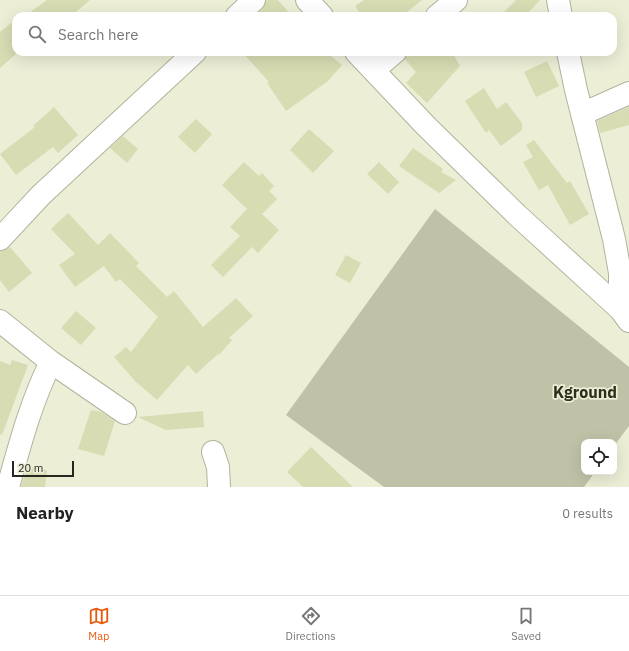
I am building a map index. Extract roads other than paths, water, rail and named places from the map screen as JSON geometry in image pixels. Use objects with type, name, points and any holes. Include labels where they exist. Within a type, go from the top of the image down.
[{"type":"street","points":[[241,12],[254,0]]},
{"type":"street","points":[[307,0],[318,12]]},
{"type":"street","points":[[442,12],[456,0]]},
{"type":"street","points":[[558,0],[560,12]]},
{"type":"street","points":[[0,238],[41,194],[191,56]]},
{"type":"street","points":[[360,56],[426,126],[624,315]]},
{"type":"street","points":[[374,70],[390,56]]},
{"type":"street","points":[[569,56],[615,246],[620,273],[624,315]]},
{"type":"street","points":[[582,114],[629,93]]},
{"type":"street","points":[[0,321],[51,362],[125,413]]},
{"type":"street","points":[[8,487],[24,427],[37,391],[51,362]]},
{"type":"street","points":[[213,452],[218,468],[219,487]]},
{"type":"district","name":"Kground","points":[[585,392]]}]
